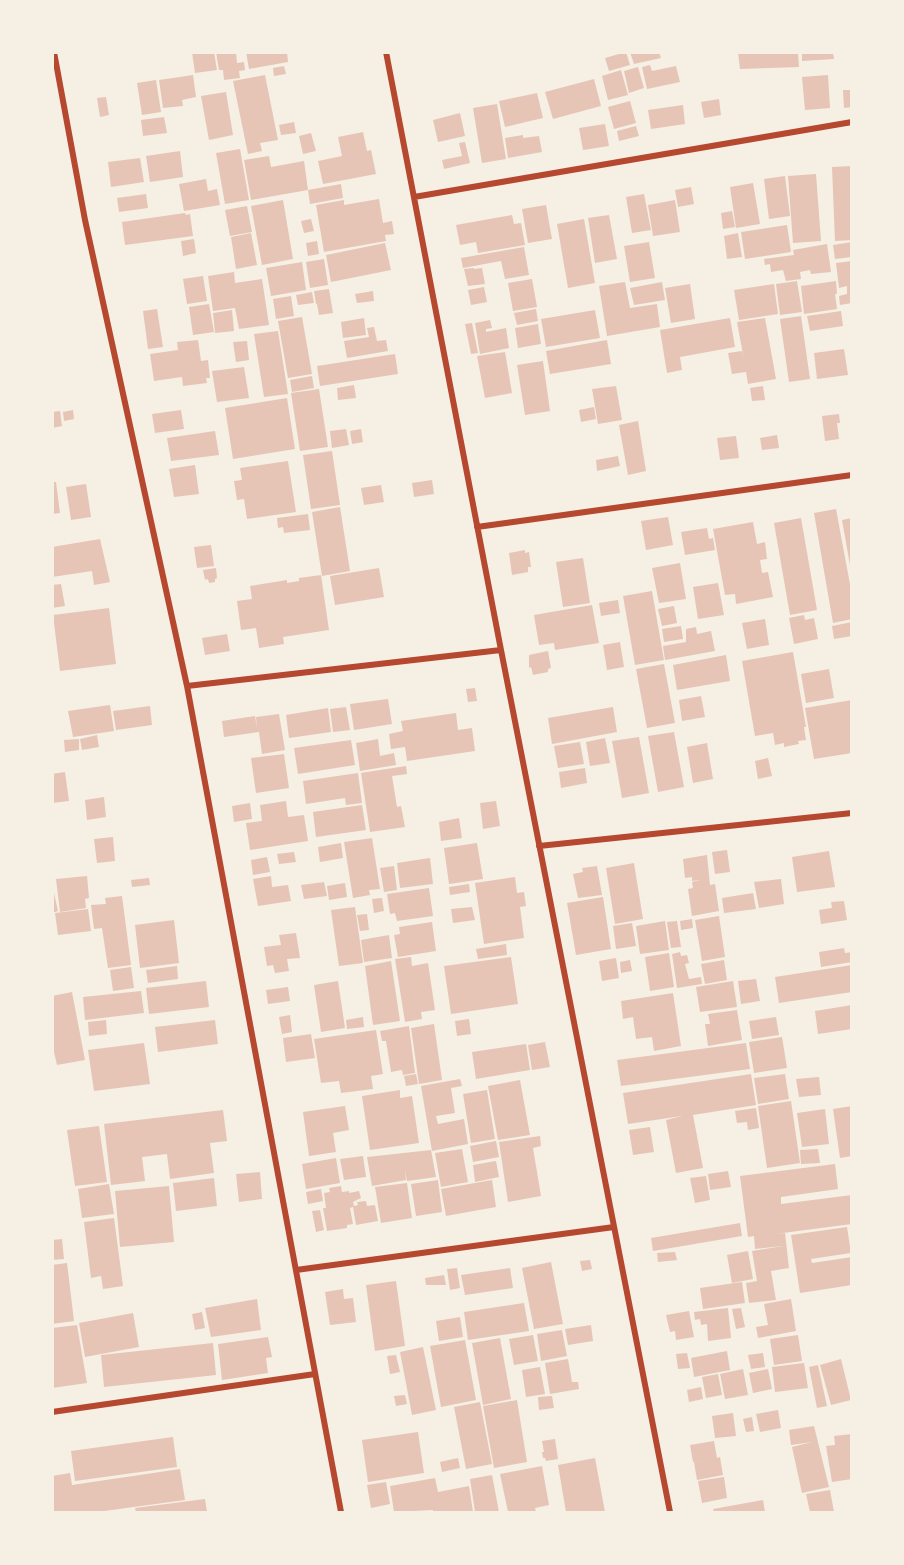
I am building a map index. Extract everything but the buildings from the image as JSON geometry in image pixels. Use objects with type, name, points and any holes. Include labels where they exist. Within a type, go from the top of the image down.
[{"type":"street","points":[[54,52],[85,220],[188,686],[341,1512]]},
{"type":"street","points":[[386,52],[670,1512]]},
{"type":"street","points":[[414,197],[852,122]]},
{"type":"street","points":[[477,527],[852,476]]},
{"type":"street","points":[[188,686],[501,650]]},
{"type":"street","points":[[539,846],[852,813]]},
{"type":"street","points":[[296,1269],[614,1227]]},
{"type":"street","points":[[52,1412],[315,1374]]}]
